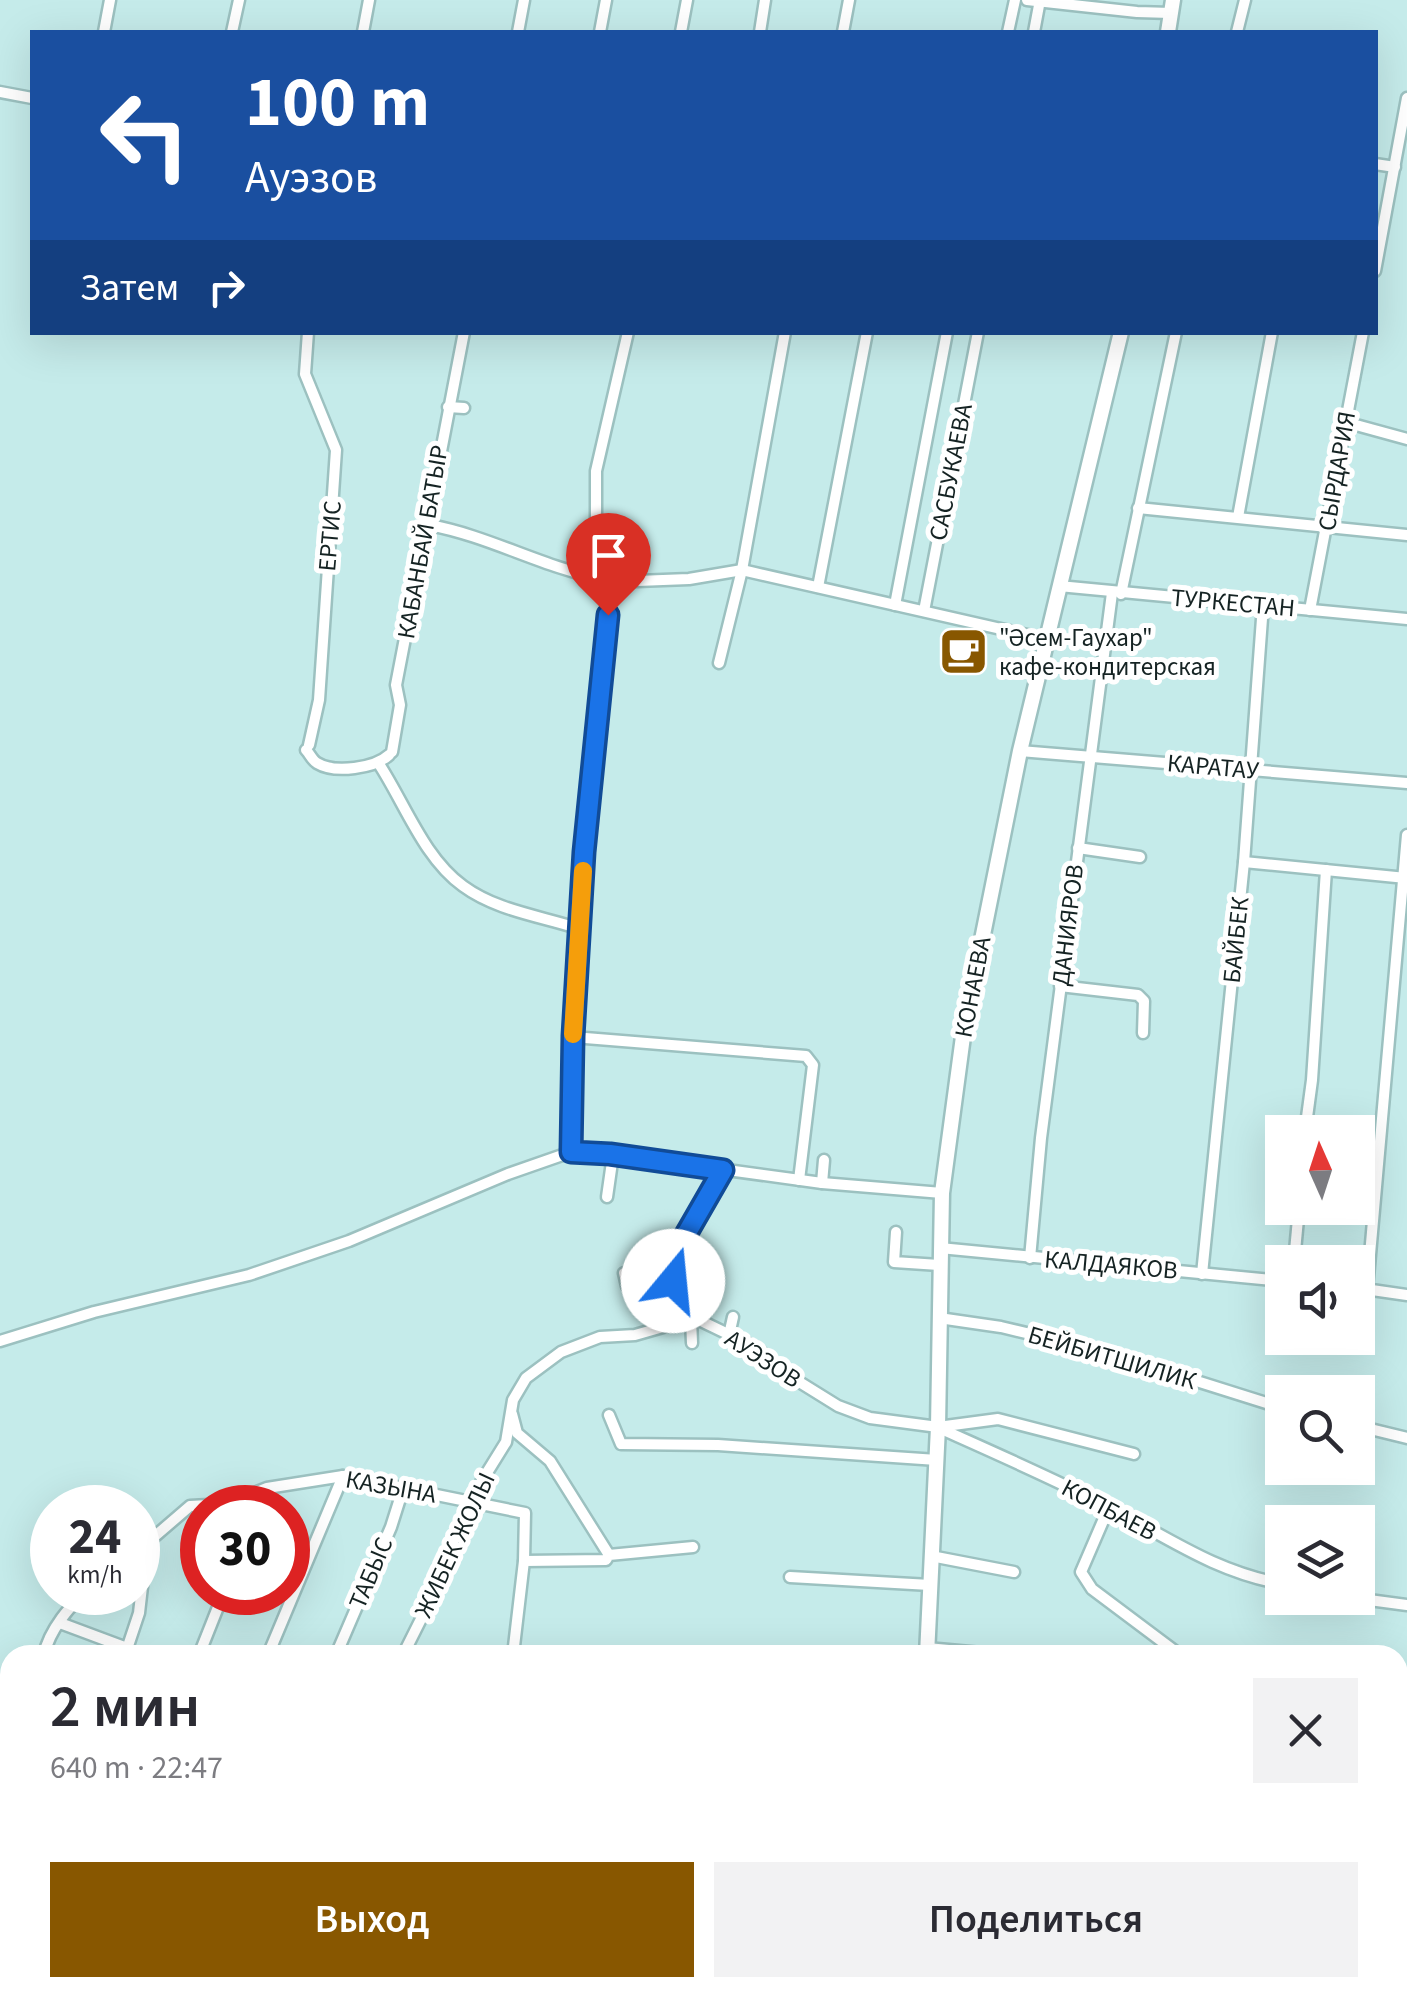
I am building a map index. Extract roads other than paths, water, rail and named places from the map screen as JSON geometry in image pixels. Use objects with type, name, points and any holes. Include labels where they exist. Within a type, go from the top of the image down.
[{"type":"main road","name":"КОНАЕВА","points":[[927,1645],[937,1460],[942,1193],[964,1029],[1045,639],[1119,335]]},
{"type":"street","points":[[104,30],[110,0]]},
{"type":"street","points":[[232,30],[239,0]]},
{"type":"street","points":[[363,30],[369,0]]},
{"type":"street","points":[[518,30],[524,0]]},
{"type":"street","points":[[600,30],[606,0]]},
{"type":"street","points":[[682,30],[687,0]]},
{"type":"street","points":[[760,30],[766,0]]},
{"type":"street","points":[[843,30],[849,0]]},
{"type":"street","points":[[1008,30],[1015,0]]},
{"type":"street","points":[[1027,0],[1172,6]]},
{"type":"street","points":[[1237,30],[1244,0]]},
{"type":"street","points":[[1034,30],[1040,2]]},
{"type":"street","points":[[0,92],[30,98]]},
{"type":"street","points":[[1378,256],[1407,98]]},
{"type":"street","points":[[1378,164],[1396,167]]},
{"type":"street","name":"ЕРТИС","points":[[308,335],[305,374],[336,450],[319,700],[307,748],[317,763],[336,767],[379,764]]},
{"type":"street","name":"КАБАНБАЙ БАТЫР","points":[[379,764],[390,754],[400,705],[396,685],[463,335]]},
{"type":"street","points":[[608,581],[600,576],[596,565],[596,471],[627,335]]},
{"type":"street","points":[[718,663],[742,570],[784,335]]},
{"type":"street","points":[[818,587],[867,335]]},
{"type":"street","name":"САСБУКАЕВА","points":[[895,605],[946,335]]},
{"type":"street","name":"САСБУКАЕВА","points":[[924,611],[977,335]]},
{"type":"street","name":"ДАНИЯРОВ","points":[[1030,1258],[1041,1138],[1090,756],[1116,594],[1175,335]]},
{"type":"street","points":[[1238,517],[1271,335]]},
{"type":"street","name":"СЫРДАРИЯ","points":[[1310,610],[1362,335]]},
{"type":"street","points":[[448,407],[464,408]]},
{"type":"street","points":[[1345,422],[1407,439]]},
{"type":"street","points":[[1138,508],[1407,535]]},
{"type":"street","points":[[429,525],[467,534],[569,573],[608,581],[689,579],[742,570],[1045,639]]},
{"type":"street","points":[[571,1152],[573,1036],[608,581]]},
{"type":"street","name":"ТУРКЕСТАН","points":[[1059,586],[1407,619]]},
{"type":"street","name":"БАЙБЕК","points":[[1202,1274],[1244,862],[1263,605]]},
{"type":"street","name":"КАРАТАУ","points":[[1020,752],[1407,783]]},
{"type":"street","points":[[379,764],[438,863],[464,887],[516,911],[580,929]]},
{"type":"street","points":[[1367,1245],[1407,835]]},
{"type":"street","points":[[1078,848],[1140,857]]},
{"type":"street","points":[[1244,862],[1405,878]]},
{"type":"street","points":[[1307,1115],[1326,870]]},
{"type":"street","points":[[1060,986],[1138,995],[1144,1001],[1143,1033]]},
{"type":"street","points":[[573,1036],[806,1056],[813,1065],[800,1180]]},
{"type":"street","points":[[0,1341],[94,1312],[249,1276],[571,1152],[822,1183],[942,1193]]},
{"type":"street","points":[[606,1197],[613,1155]]},
{"type":"street","points":[[822,1183],[824,1160]]},
{"type":"street","points":[[640,1295],[669,1264],[723,1170]]},
{"type":"street","points":[[896,1232],[894,1262],[940,1265]]},
{"type":"street","name":"КАЛДАЯКОВ","points":[[940,1248],[1265,1280]]},
{"type":"street","points":[[669,1264],[691,1319],[692,1343]]},
{"type":"street","points":[[624,1273],[627,1286],[677,1322]]},
{"type":"street","points":[[1375,1290],[1407,1294]]},
{"type":"street","points":[[730,1335],[732,1317]]},
{"type":"street","name":"БЕЙБИТШИЛИК","points":[[939,1318],[1001,1327],[1098,1350],[1265,1403]]},
{"type":"street","name":"ЖИБЕК ЖОЛЫ","points":[[409,1645],[470,1500],[506,1442],[513,1400],[526,1378],[562,1352],[600,1337],[635,1335],[691,1319]]},
{"type":"street","name":"АУЭЗОВ","points":[[691,1319],[758,1348],[780,1370],[838,1406],[870,1418],[938,1428]]},
{"type":"street","points":[[510,1410],[517,1433],[550,1461],[609,1555]]},
{"type":"street","points":[[609,1415],[621,1444],[718,1445],[937,1460]]},
{"type":"street","points":[[938,1428],[998,1419],[1134,1454]]},
{"type":"street","name":"КОПБАЕВ","points":[[938,1428],[1109,1507],[1210,1563],[1265,1581]]},
{"type":"street","points":[[1375,1430],[1407,1438]]},
{"type":"street","points":[[272,1645],[344,1476]]},
{"type":"street","name":"КАЗЫНА","points":[[286,1485],[344,1476],[526,1513],[524,1561]]},
{"type":"street","name":"ТАБЫС","points":[[340,1645],[391,1527],[403,1489]]},
{"type":"street","points":[[1109,1507],[1081,1572],[1083,1578],[1167,1645]]},
{"type":"street","name":"КАЗЫНА","points":[[160,1532],[180,1515]]},
{"type":"street","points":[[609,1555],[693,1547]]},
{"type":"street","points":[[514,1645],[524,1561],[606,1560],[609,1555]]},
{"type":"street","points":[[931,1556],[1014,1572]]},
{"type":"street","points":[[790,1577],[930,1585]]},
{"type":"street","points":[[1375,1601],[1407,1605]]},
{"type":"street","points":[[46,1645],[67,1615]]},
{"type":"street","name":"КАЗЫНА","points":[[128,1645],[138,1615]]},
{"type":"street","points":[[203,1645],[215,1615]]},
{"type":"street","points":[[60,1623],[110,1645]]},
{"type":"place","name":"\"Әсем-Гаухар\" кафе-кондитерская","points":[[964,652]]}]
